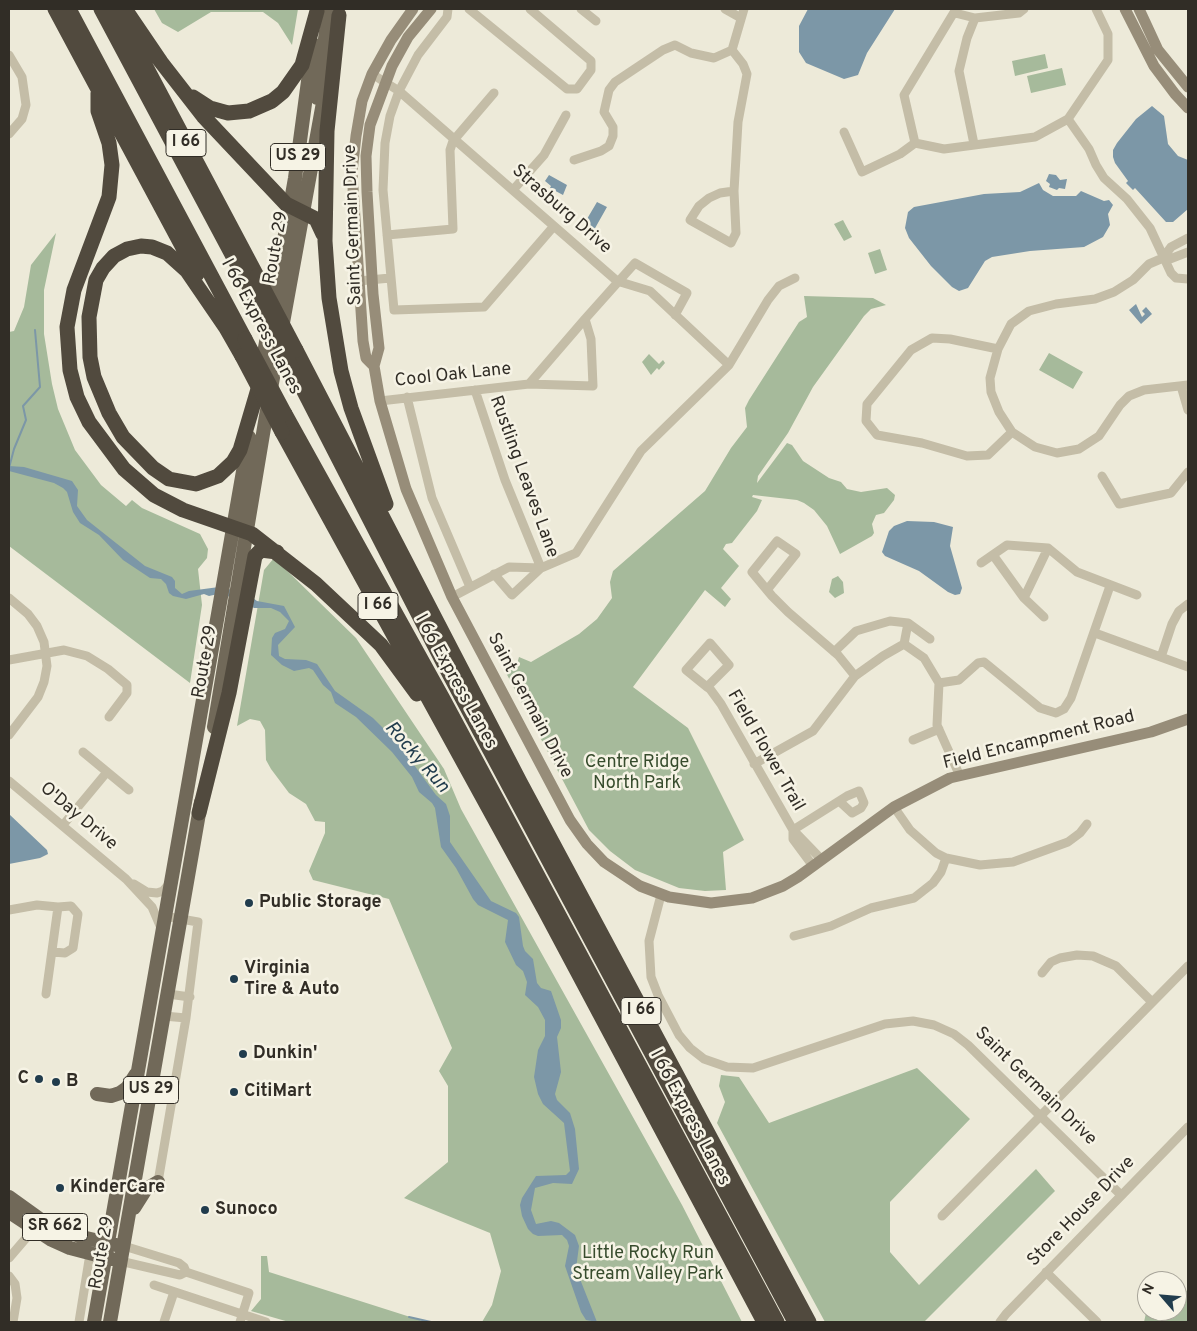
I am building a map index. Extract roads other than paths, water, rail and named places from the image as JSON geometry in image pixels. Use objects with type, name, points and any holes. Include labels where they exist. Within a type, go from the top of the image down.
[{"type":"highway","name":"I 66","points":[[55,9],[98,93],[473,780],[764,1322]]},
{"type":"highway","name":"I 66 Express Lanes","points":[[69,9],[285,414],[452,715],[777,1322]]},
{"type":"highway","name":"I 66 Express Lanes","points":[[101,9],[292,368],[444,664],[795,1322]]},
{"type":"highway","name":"I 66","points":[[116,9],[342,436],[401,556],[591,917],[809,1322]]},
{"type":"highway","points":[[125,9],[178,86],[213,127],[296,209],[316,219],[325,241]]},
{"type":"highway","points":[[178,86],[202,104],[228,113],[249,111],[272,101],[282,93],[302,65],[328,10]]},
{"type":"highway","points":[[328,10],[325,241],[329,298],[341,371],[351,408],[376,480],[398,530],[401,556]]},
{"type":"highway","points":[[98,93],[98,111],[109,143],[112,165],[111,183],[102,221],[74,290],[69,310],[67,348],[73,384],[83,411],[97,435],[110,452],[139,483],[154,495],[183,510],[248,532],[276,552],[346,610],[380,645],[409,682],[473,780]]},
{"type":"highway","points":[[226,328],[187,271],[167,253],[152,247],[141,246],[128,249],[114,256],[103,268],[96,280],[89,317],[89,337],[93,370],[108,414],[123,437],[152,468],[177,482],[196,484],[218,476],[233,462],[240,450],[258,389]]},
{"type":"highway","points":[[199,813],[229,693],[236,627],[245,581],[257,552],[264,550],[276,552]]},
{"type":"main road","name":"Route 29","points":[[94,1322],[258,389],[296,209],[314,148],[328,10]]},
{"type":"main road","name":"Route 29","points":[[245,581],[248,532],[328,10]]},
{"type":"main road","name":"Route 29","points":[[110,1322],[199,813]]},
{"type":"main road","points":[[97,1094],[111,1096],[120,1094],[127,1088],[138,1072]]},
{"type":"main road","points":[[140,1154],[146,1175],[158,1182]]},
{"type":"main road","points":[[129,1218],[146,1188],[158,1182]]},
{"type":"main road","name":"SR 662","points":[[9,1197],[41,1220],[107,1250],[120,1261]]},
{"type":"main road","name":"SR 662","points":[[9,1212],[33,1230],[50,1239],[90,1254],[124,1246]]},
{"type":"street","name":"Saint Germain Drive","points":[[374,366],[366,358],[363,341],[352,172],[362,101],[372,74],[391,40],[413,9]]},
{"type":"street","name":"Saint Germain Drive","points":[[431,9],[408,37],[385,82],[370,125],[366,156],[372,280],[378,348],[374,366],[380,401],[406,489],[452,597],[579,834],[595,854],[614,870],[640,886],[661,895],[649,941],[651,977],[658,995],[679,1035],[690,1048],[704,1059],[727,1068],[753,1068],[885,1024],[903,1021],[923,1022],[944,1028],[962,1040],[1121,1195]]},
{"type":"street","points":[[448,9],[447,17],[418,56],[399,91],[390,116],[385,142],[384,190],[386,235],[394,310],[484,307],[554,226]]},
{"type":"street","points":[[469,9],[567,90],[577,89],[591,70],[591,61],[533,9]]},
{"type":"street","points":[[582,9],[596,21]]},
{"type":"street","points":[[725,9],[743,13],[732,50],[747,74],[738,122],[734,191],[736,233],[731,243],[690,220],[700,206],[709,198],[720,193],[734,191]]},
{"type":"street","points":[[915,143],[904,95],[956,11],[975,18],[1019,12],[1024,9]]},
{"type":"street","points":[[844,132],[862,172],[900,154],[915,143],[944,149],[1035,138],[1068,119],[1080,98],[1092,85],[1108,60],[1108,34],[1096,9]]},
{"type":"street","points":[[1125,9],[1154,66],[1174,94],[1188,108]]},
{"type":"street","points":[[1139,9],[1158,50],[1188,87]]},
{"type":"street","points":[[974,144],[959,71],[967,38],[975,18]]},
{"type":"street","points":[[574,160],[601,151],[609,146],[613,136],[613,127],[604,112],[609,90],[615,82],[675,44],[691,53],[714,58],[732,50]]},
{"type":"street","points":[[9,55],[22,77],[26,105],[22,118],[9,134]]},
{"type":"street","name":"Strasburg Drive","points":[[372,74],[399,91],[454,141],[617,281],[650,291],[729,365]]},
{"type":"street","points":[[386,235],[453,230],[450,150],[454,141],[494,94]]},
{"type":"street","points":[[513,190],[544,155],[566,115]]},
{"type":"street","points":[[1068,119],[1089,149],[1104,178],[1127,199],[1150,228],[1163,258],[1176,278],[1188,279]]},
{"type":"street","points":[[1188,238],[1171,247],[1163,258],[1149,264],[1133,280],[1114,292],[1095,299],[1056,304],[1029,311],[1011,324],[998,349],[990,378],[991,392],[999,412],[1012,432],[1035,447],[1057,453],[1079,449],[1099,436],[1120,405],[1129,396],[1144,390],[1185,386],[1188,410]]},
{"type":"street","points":[[1163,258],[1170,259],[1188,252]]},
{"type":"street","name":"Cool Oak Lane","points":[[529,384],[617,281],[635,263],[687,293],[675,314]]},
{"type":"street","points":[[359,281],[390,278]]},
{"type":"street","points":[[452,597],[509,567],[542,568],[576,553],[641,451],[729,365],[768,300],[779,286],[795,278]]},
{"type":"street","name":"Cool Oak Lane","points":[[380,401],[529,384],[593,386],[591,339],[585,319]]},
{"type":"street","points":[[998,349],[950,339],[932,338],[911,350],[867,404],[866,421],[877,435],[922,443],[967,456],[988,455],[1012,432]]},
{"type":"street","name":"Rustling Leaves Lane","points":[[474,390],[505,480],[542,568],[512,595],[494,574]]},
{"type":"street","points":[[407,397],[432,498],[470,587]]},
{"type":"street","points":[[1102,476],[1119,504],[1171,493],[1188,472]]},
{"type":"street","points":[[767,590],[796,554],[777,540],[752,572],[767,590],[788,612],[834,652],[855,676]]},
{"type":"street","points":[[981,563],[1007,545],[1048,548],[1077,572],[1137,595]]},
{"type":"street","points":[[1024,598],[1048,548]]},
{"type":"street","points":[[993,555],[1024,598],[1044,616]]},
{"type":"street","points":[[939,683],[959,680],[978,663],[984,662],[1040,708],[1056,713],[1064,709],[1071,698],[1110,586]]},
{"type":"street","points":[[9,598],[28,614],[37,626],[46,653],[46,672],[38,697],[9,735]]},
{"type":"street","points":[[1161,657],[1172,624],[1179,611],[1188,604]]},
{"type":"street","points":[[834,652],[856,631],[890,620],[908,623],[930,639]]},
{"type":"street","points":[[754,764],[813,730],[855,676],[904,644],[908,623]]},
{"type":"street","points":[[1095,633],[1188,667]]},
{"type":"street","name":"Field Flower Trail","points":[[707,687],[730,665],[710,643],[686,670],[707,687],[721,704],[793,830],[818,863]]},
{"type":"street","points":[[904,644],[924,658],[939,683],[937,712],[939,729],[959,774]]},
{"type":"street","points":[[9,660],[64,650],[87,656],[127,684],[127,693],[109,717]]},
{"type":"street","name":"Field Encampment Road","points":[[661,895],[698,902],[740,900],[766,894],[783,886],[818,863],[894,807],[959,774],[1151,732],[1188,719]]},
{"type":"street","points":[[913,740],[939,729]]},
{"type":"street","points":[[83,752],[129,790]]},
{"type":"street","points":[[63,825],[107,772]]},
{"type":"street","name":"O'Day Drive","points":[[9,781],[126,879],[163,922]]},
{"type":"street","points":[[793,830],[839,801]]},
{"type":"street","points":[[894,807],[920,841],[946,858],[980,865],[1013,862],[1068,842],[1080,833],[1086,824]]},
{"type":"street","points":[[794,936],[830,926],[871,908],[914,898],[933,883],[941,872],[946,858]]},
{"type":"street","name":"O'Day Drive","points":[[126,879],[148,892],[156,893],[163,890],[171,881]]},
{"type":"street","points":[[9,910],[37,905],[71,906],[78,914],[73,948],[65,953],[53,952]]},
{"type":"street","points":[[46,994],[58,907]]},
{"type":"street","points":[[158,1182],[190,997],[190,980],[198,922],[181,919],[163,922]]},
{"type":"street","points":[[1042,973],[1051,962],[1060,958],[1077,954],[1093,956],[1116,966],[1152,1002]]},
{"type":"street","points":[[942,1216],[1188,966]]},
{"type":"street","points":[[168,994],[190,997]]},
{"type":"street","points":[[164,1016],[186,1018]]},
{"type":"street","name":"Store House Drive","points":[[1000,1322],[1046,1272],[1188,1127]]},
{"type":"street","points":[[9,1258],[33,1230]]},
{"type":"street","name":"SR 662","points":[[124,1246],[179,1263],[186,1272],[249,1293],[241,1319]]},
{"type":"street","points":[[79,1322],[90,1254]]},
{"type":"street","name":"SR 662","points":[[120,1261],[180,1274],[186,1272]]},
{"type":"street","points":[[1046,1272],[1097,1322]]},
{"type":"street","points":[[9,1276],[15,1284],[17,1298],[13,1322]]},
{"type":"street","points":[[154,1285],[241,1319],[266,1322]]},
{"type":"street","points":[[164,1322],[174,1292]]},
{"type":"water","points":[[808,9],[895,9],[867,53],[858,75],[844,79],[806,63],[799,52],[799,26]]},
{"type":"water","points":[[1152,106],[1164,116],[1168,144],[1178,156],[1188,160],[1188,209],[1173,222],[1166,222],[1135,188],[1133,190],[1126,183],[1128,181],[1113,157],[1113,150],[1117,143],[1136,119]]},
{"type":"water","points":[[1049,174],[1056,175],[1060,180],[1067,179],[1065,189],[1059,188],[1057,190],[1049,187],[1050,184],[1046,181]]},
{"type":"water","points":[[549,175],[567,185],[563,195],[550,188],[551,186],[545,181]]},
{"type":"water","points":[[1039,183],[1043,190],[1053,196],[1076,196],[1081,191],[1104,201],[1109,200],[1113,205],[1108,214],[1110,225],[1103,237],[1084,247],[1030,251],[992,257],[985,261],[968,288],[959,291],[952,287],[931,266],[909,238],[905,228],[908,212],[914,207],[984,194],[1020,192]]},
{"type":"water","points":[[597,202],[607,207],[594,230],[584,224]]},
{"type":"water","points":[[1136,304],[1142,317],[1145,314],[1142,311],[1146,307],[1152,314],[1141,324],[1129,310]]},
{"type":"water","name":"Rocky Run","points":[[9,466],[24,467],[72,481],[78,490],[77,506],[87,520],[145,566],[172,577],[175,581],[175,588],[182,594],[189,591],[219,587],[246,593],[257,601],[284,606],[295,627],[278,645],[279,656],[285,659],[306,660],[317,664],[335,691],[373,718],[398,743],[436,795],[446,804],[450,816],[450,842],[491,901],[516,913],[519,917],[523,946],[533,959],[537,983],[541,988],[551,991],[561,1020],[561,1028],[557,1037],[561,1072],[555,1094],[557,1100],[570,1113],[575,1129],[579,1169],[572,1184],[553,1183],[535,1188],[531,1210],[536,1224],[551,1221],[559,1223],[575,1235],[579,1246],[576,1269],[597,1322],[586,1320],[581,1312],[565,1266],[569,1246],[567,1240],[562,1235],[538,1236],[533,1234],[528,1229],[522,1216],[520,1205],[522,1198],[536,1176],[566,1175],[570,1171],[564,1123],[543,1104],[538,1094],[534,1077],[538,1050],[545,1036],[545,1020],[538,1007],[525,995],[527,982],[523,971],[516,965],[505,942],[508,920],[478,905],[473,899],[456,868],[441,847],[435,808],[432,803],[419,792],[412,777],[392,752],[356,717],[335,703],[331,692],[323,685],[313,670],[309,668],[294,671],[282,665],[271,655],[272,638],[275,633],[285,629],[289,621],[280,612],[271,608],[254,608],[240,599],[218,594],[209,596],[204,594],[186,599],[173,596],[169,593],[166,584],[161,579],[150,578],[123,560],[99,535],[80,523],[73,512],[67,492],[63,488],[54,483],[9,471]]},
{"type":"water","points":[[907,521],[934,522],[953,527],[950,546],[962,588],[960,594],[955,595],[948,592],[919,571],[885,556],[882,552],[889,531],[894,526]]},
{"type":"water","points":[[9,814],[47,850],[48,854],[40,858],[9,864]]},
{"type":"waterway","points":[[9,468],[14,449],[26,420],[23,406],[40,387],[35,330]]},
{"type":"waterway","points":[[409,1317],[431,1322]]},
{"type":"place","name":"Public Storage","points":[[249,903]]},
{"type":"place","name":"Virginia Tire & Auto","points":[[234,979]]},
{"type":"place","name":"Dunkin'","points":[[243,1054]]},
{"type":"place","name":"C","points":[[39,1079]]},
{"type":"place","name":"B","points":[[56,1082]]},
{"type":"place","name":"CitiMart","points":[[234,1092]]},
{"type":"place","name":"KinderCare","points":[[60,1188]]},
{"type":"place","name":"Sunoco","points":[[205,1210]]},
{"type":"park label","name":"Centre Ridge North Park","points":[[637,773]]},
{"type":"park label","name":"Little Rocky Run Stream Valley Park","points":[[648,1264]]}]
